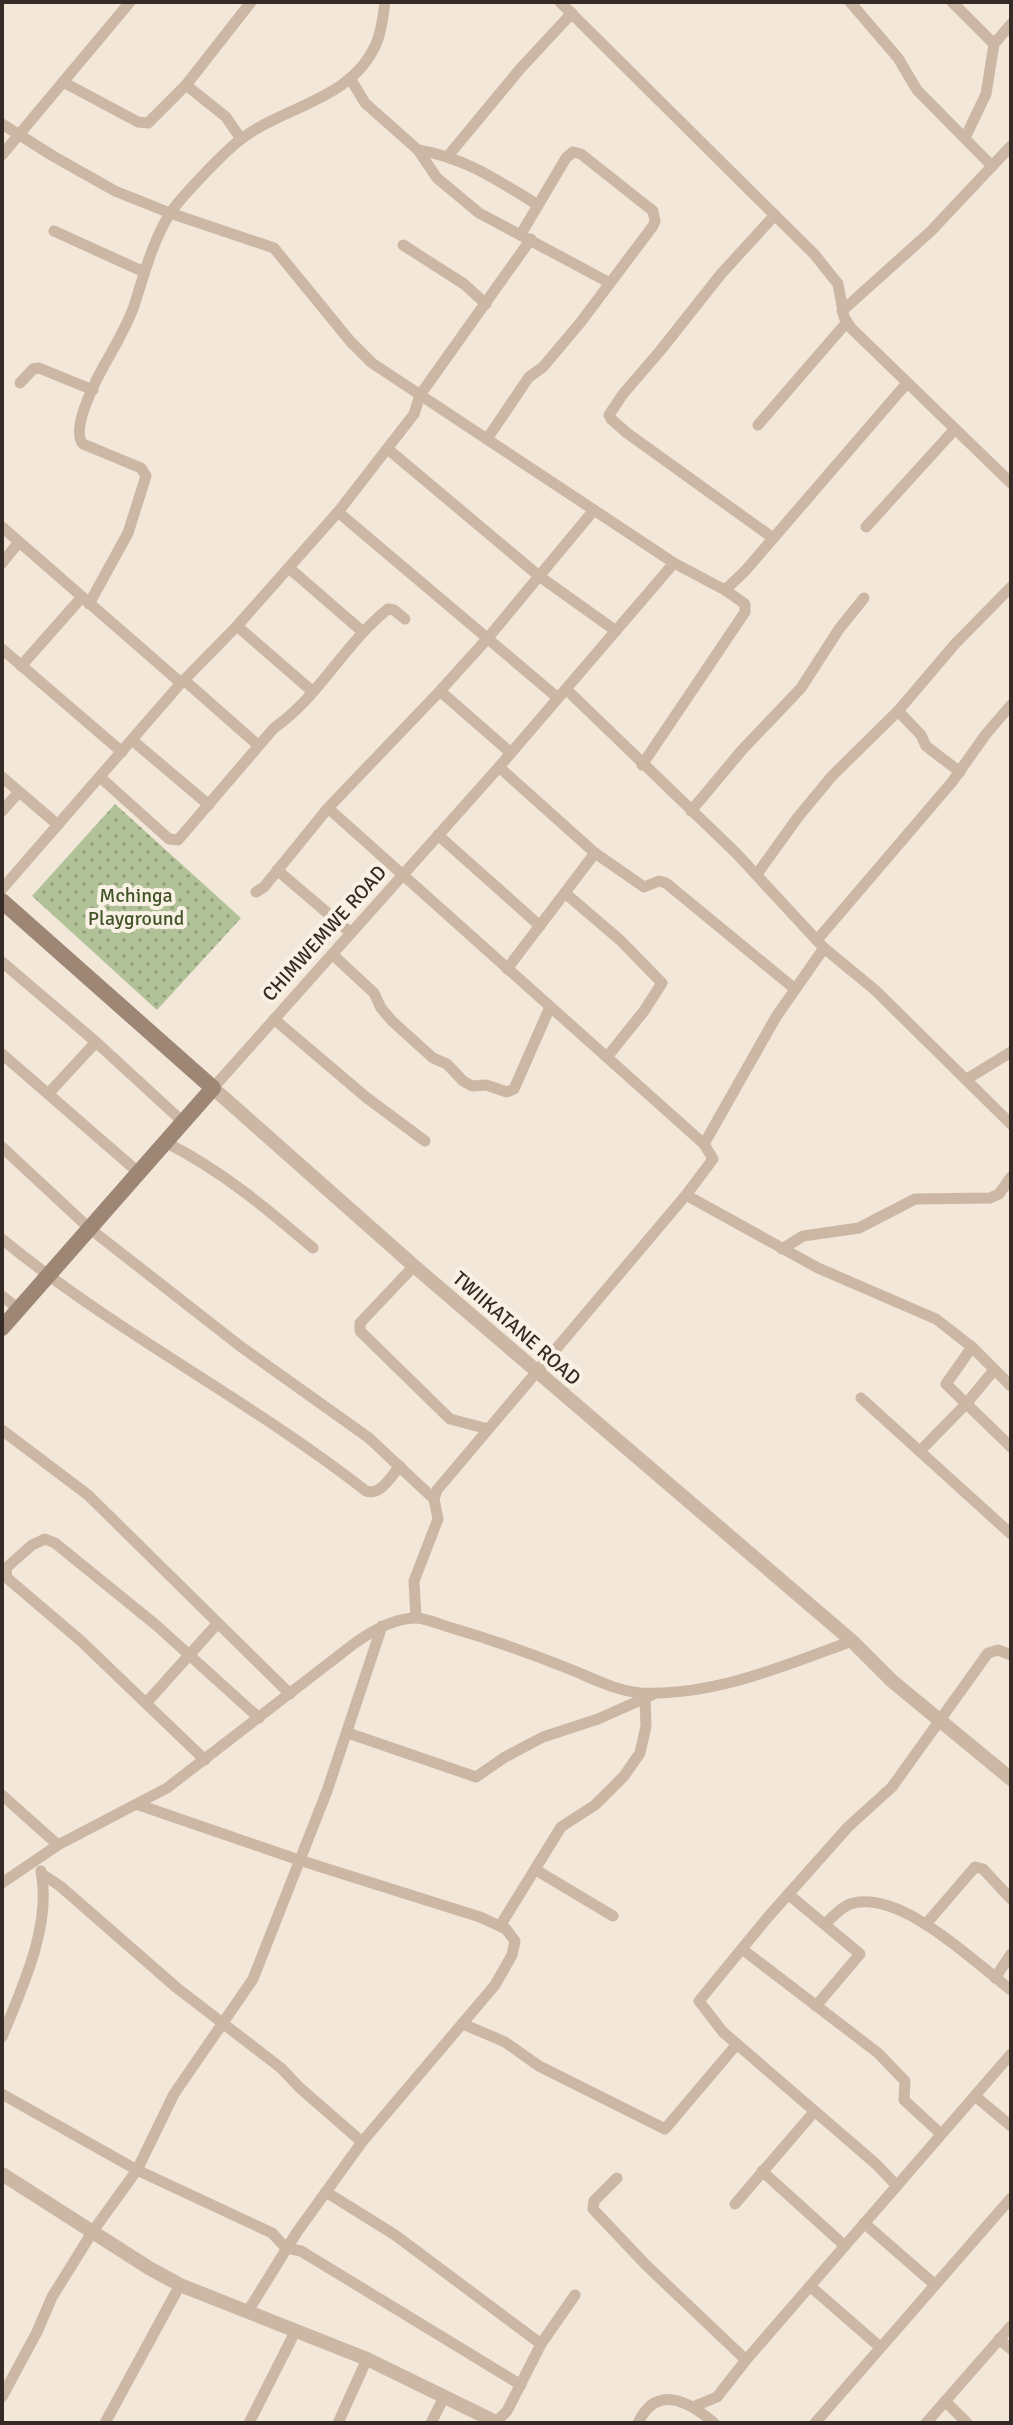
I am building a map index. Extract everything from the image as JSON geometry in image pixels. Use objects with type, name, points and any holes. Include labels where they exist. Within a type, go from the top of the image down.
[{"type":"main road","name":"TWIIKATANE ROAD","points":[[2,901],[213,1088]]},
{"type":"main road","name":"CHIMWEMWE ROAD","points":[[2,1328],[213,1088]]},
{"type":"street","points":[[2,155],[130,2]]},
{"type":"street","points":[[63,82],[144,123],[154,119],[186,85],[251,2]]},
{"type":"street","points":[[21,666],[86,600],[128,533],[146,476],[141,468],[88,447],[80,440],[78,429],[93,390],[125,327],[144,272],[170,213],[241,139],[276,119],[316,102],[350,78],[377,42],[385,2]]},
{"type":"street","points":[[560,2],[833,275],[845,317],[907,383],[1010,481]]},
{"type":"street","points":[[850,2],[898,58],[917,90],[992,166]]},
{"type":"street","points":[[952,2],[994,44]]},
{"type":"street","points":[[448,156],[520,69],[572,13]]},
{"type":"street","points":[[965,138],[986,94],[994,44],[1011,24]]},
{"type":"street","points":[[350,78],[365,103],[418,150],[437,178],[479,213],[610,283]]},
{"type":"street","points":[[186,85],[226,117],[241,139]]},
{"type":"street","points":[[2,124],[115,191],[274,248],[360,353],[674,563],[745,604],[747,610],[642,765]]},
{"type":"street","points":[[758,425],[845,317],[1011,146]]},
{"type":"street","points":[[418,150],[448,156],[486,173],[538,205]]},
{"type":"street","points":[[2,889],[183,682],[289,568],[389,450],[414,414],[420,395],[486,304],[526,236],[538,205],[566,158],[573,152],[581,154],[653,211],[653,226],[543,367],[529,377],[487,439]]},
{"type":"street","points":[[773,538],[627,433],[609,415],[721,274],[775,215]]},
{"type":"street","points":[[54,231],[144,272]]},
{"type":"street","points":[[403,245],[464,284],[486,304]]},
{"type":"street","points":[[20,383],[33,369],[39,368],[93,390]]},
{"type":"street","points":[[725,590],[907,383]]},
{"type":"street","points":[[866,527],[955,429]]},
{"type":"street","points":[[389,450],[539,576],[616,631]]},
{"type":"street","points":[[256,892],[264,887],[328,808],[487,639],[594,510]]},
{"type":"street","points":[[338,512],[487,639],[562,694],[642,765],[757,874],[821,944],[875,990],[1011,1124]]},
{"type":"street","points":[[2,527],[258,745]]},
{"type":"street","points":[[2,563],[19,542]]},
{"type":"street","name":"CHIMWEMWE ROAD","points":[[213,1088],[499,767],[674,563]]},
{"type":"street","points":[[289,568],[363,632]]},
{"type":"street","points":[[757,874],[826,783],[898,711],[955,644],[1011,587]]},
{"type":"street","points":[[691,811],[742,750],[801,688],[864,598]]},
{"type":"street","points":[[100,777],[172,840],[181,838],[258,745],[292,715],[363,632],[388,609],[405,619]]},
{"type":"street","points":[[237,626],[312,691]]},
{"type":"street","points":[[2,649],[122,752]]},
{"type":"street","points":[[440,691],[511,753]]},
{"type":"street","points":[[704,1144],[821,944],[1011,705]]},
{"type":"street","points":[[898,711],[921,735],[926,746],[960,772]]},
{"type":"street","points":[[132,740],[209,805]]},
{"type":"street","points":[[499,767],[595,853],[644,887],[659,881],[666,883],[795,989]]},
{"type":"street","points":[[2,777],[58,825]]},
{"type":"street","points":[[2,811],[19,792]]},
{"type":"street","points":[[328,808],[704,1144],[714,1160],[437,1490],[434,1499],[438,1519],[414,1581],[416,1618]]},
{"type":"street","points":[[438,835],[540,926]]},
{"type":"street","points":[[507,969],[595,853]]},
{"type":"street","points":[[277,870],[351,933]]},
{"type":"street","points":[[565,893],[620,940],[662,983],[607,1057]]},
{"type":"street","points":[[332,954],[369,987],[392,1021],[433,1058],[447,1064],[472,1086],[486,1085],[507,1092],[514,1089],[550,1007]]},
{"type":"street","points":[[2,962],[183,1122]]},
{"type":"street","points":[[274,1019],[367,1098],[425,1141]]},
{"type":"street","points":[[48,1094],[96,1042]]},
{"type":"street","points":[[967,1079],[1011,1052]]},
{"type":"street","points":[[2,1054],[138,1172]]},
{"type":"street","name":"TWIIKATANE ROAD","points":[[213,1088],[414,1266],[852,1641],[892,1681],[1011,1779]]},
{"type":"street","points":[[165,1142],[205,1163],[253,1196],[313,1248]]},
{"type":"street","points":[[2,1147],[89,1228],[240,1346],[353,1425],[434,1499]]},
{"type":"street","points":[[782,1249],[803,1236],[859,1228],[912,1199],[990,1198],[999,1194],[1011,1177]]},
{"type":"street","points":[[686,1195],[826,1272],[923,1312],[972,1347],[1011,1386]]},
{"type":"street","points":[[2,1239],[47,1277],[302,1442],[366,1491],[378,1491],[400,1466]]},
{"type":"street","points":[[414,1266],[360,1323],[360,1331],[450,1419],[488,1429]]},
{"type":"street","points":[[2,1296],[19,1309]]},
{"type":"street","points":[[972,1347],[945,1383],[1011,1447]]},
{"type":"street","points":[[920,1451],[994,1370]]},
{"type":"street","points":[[861,1398],[1011,1534]]},
{"type":"street","points":[[2,1430],[88,1495],[290,1694]]},
{"type":"street","points":[[205,1760],[81,1641],[10,1582],[5,1575],[6,1568],[32,1545],[50,1540],[156,1625],[259,1718]]},
{"type":"street","points":[[2,1883],[58,1845],[139,1805],[205,1760],[355,1643],[382,1626],[416,1618],[517,1648],[625,1691],[651,1695]]},
{"type":"street","points":[[147,1702],[218,1623]]},
{"type":"street","points":[[2,2397],[52,2297],[93,2231],[137,2170],[174,2094],[253,1979],[348,1733],[382,1626]]},
{"type":"street","points":[[348,1733],[476,1777],[543,1737],[598,1719],[651,1695],[753,1677],[852,1641]]},
{"type":"street","points":[[897,2186],[876,2164],[723,2032],[699,2001],[848,1827],[892,1787],[988,1653],[998,1650],[1011,1655]]},
{"type":"street","points":[[500,1926],[561,1827],[595,1805],[624,1776],[640,1753],[651,1695]]},
{"type":"street","points":[[2,1795],[58,1845]]},
{"type":"street","points":[[139,1805],[480,1917],[500,1926],[515,1941],[512,1955],[495,1985],[362,2142],[286,2248],[248,2311]]},
{"type":"street","points":[[2,2037],[33,1957],[43,1898],[42,1874],[37,1859]]},
{"type":"street","points":[[926,1924],[975,1867],[983,1869],[1011,1899]]},
{"type":"street","points":[[536,1870],[613,1916]]},
{"type":"street","points":[[42,1874],[223,2025],[281,2068],[362,2142]]},
{"type":"street","points":[[788,1894],[860,1954],[816,2006]]},
{"type":"street","points":[[826,1923],[844,1907],[859,1902],[903,1911],[926,1924],[1011,1990]]},
{"type":"street","points":[[742,1949],[882,2057],[905,2081],[904,2100],[941,2134]]},
{"type":"street","points":[[995,1978],[1011,1954]]},
{"type":"street","points":[[463,2024],[505,2042],[539,2066],[665,2129],[737,2044]]},
{"type":"street","points":[[695,2406],[717,2397],[1011,2054]]},
{"type":"street","points":[[2,2094],[137,2170],[272,2233],[286,2248],[301,2251],[521,2385]]},
{"type":"street","points":[[975,2096],[1011,2126]]},
{"type":"street","points":[[735,2204],[814,2112]]},
{"type":"street","points":[[762,2171],[845,2246]]},
{"type":"street","points":[[2,2174],[180,2285],[367,2359],[497,2423],[507,2411],[541,2344],[575,2295]]},
{"type":"street","points":[[617,2178],[594,2201],[593,2209],[646,2265],[746,2360]]},
{"type":"street","points":[[326,2192],[395,2235],[541,2344]]},
{"type":"street","points":[[815,2423],[1011,2198]]},
{"type":"street","points":[[864,2223],[934,2284]]},
{"type":"street","points":[[105,2423],[180,2285]]},
{"type":"street","points":[[810,2286],[880,2347]]},
{"type":"street","points":[[926,2423],[1011,2326]]},
{"type":"street","points":[[249,2423],[296,2330]]},
{"type":"street","points":[[999,2339],[1011,2349]]},
{"type":"street","points":[[338,2423],[367,2359]]},
{"type":"street","points":[[431,2423],[444,2397]]},
{"type":"street","points":[[638,2423],[653,2404],[669,2399],[695,2406],[714,2423]]},
{"type":"street","points":[[945,2401],[967,2423]]},
{"type":"green space","name":"Mchinga Playground","points":[[115,804],[241,918],[157,1010],[32,896]]}]
